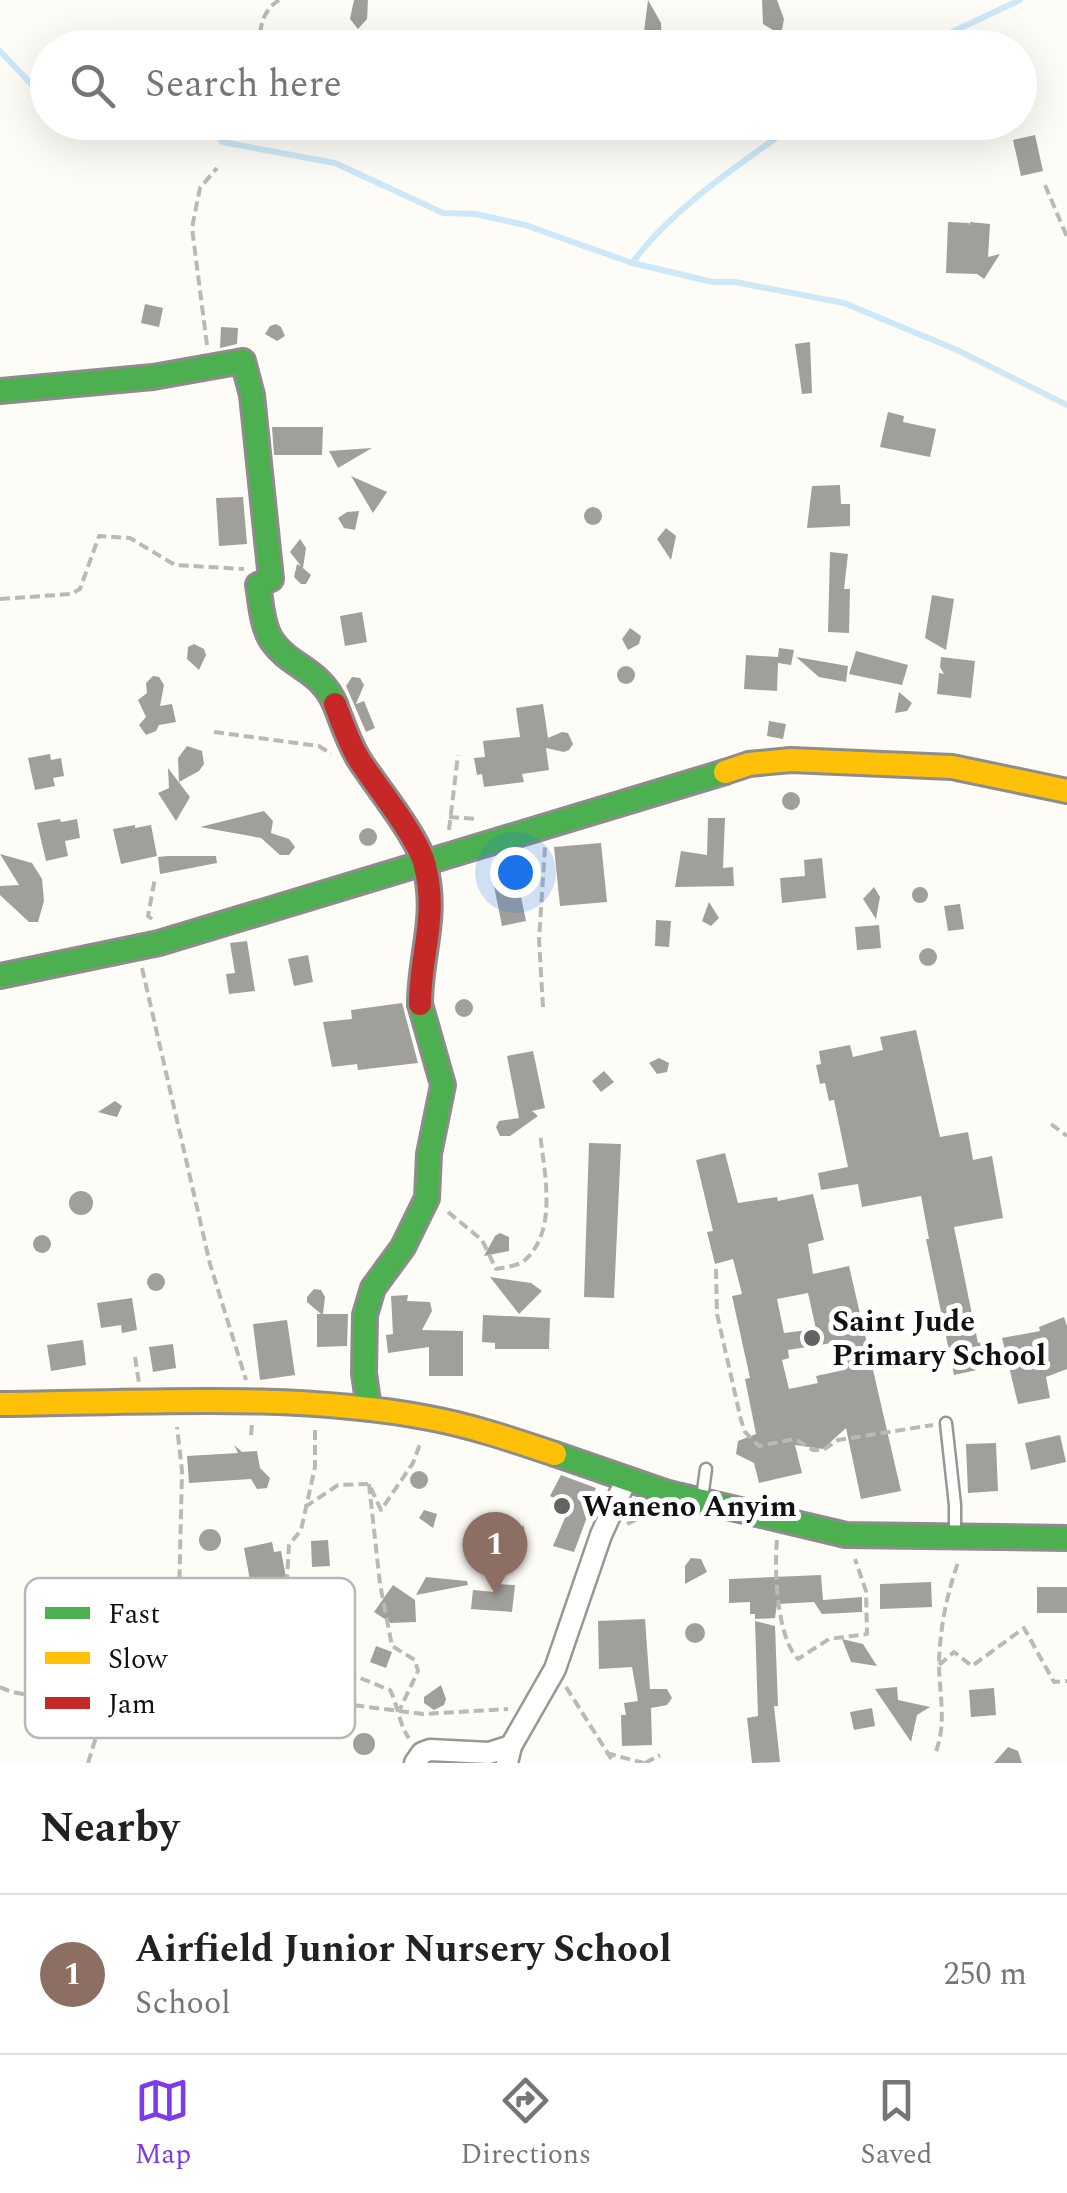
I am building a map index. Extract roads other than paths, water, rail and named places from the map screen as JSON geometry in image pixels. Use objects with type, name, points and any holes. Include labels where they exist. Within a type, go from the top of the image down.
[{"type":"street","points":[[0,391],[88,385],[243,362],[252,382],[250,394],[255,411],[270,579],[258,585],[270,637],[280,650],[324,682],[357,757],[425,862],[432,918],[420,982],[420,1007],[443,1085],[429,1154],[427,1198],[416,1226],[373,1288],[366,1315],[364,1373],[369,1409]]},
{"type":"street","points":[[0,976],[137,948],[749,764],[791,760],[952,767],[1067,790]]},
{"type":"street","points":[[0,1404],[253,1403],[369,1409],[430,1418],[529,1444],[668,1493],[846,1535],[1067,1538]]},
{"type":"street","points":[[418,1758],[439,1749],[509,1755],[555,1669],[601,1536],[626,1480]]},
{"type":"lane","points":[[946,1422],[961,1537]]},
{"type":"lane","points":[[702,1500],[706,1469]]},
{"type":"waterway","points":[[956,30],[1020,0]]},
{"type":"waterway","points":[[0,51],[30,83]]},
{"type":"waterway","points":[[221,140],[335,163],[443,213],[476,214],[525,225],[632,263],[713,282],[735,282],[844,303],[957,350],[1067,405]]},
{"type":"waterway","points":[[632,263],[688,204],[773,140]]},
{"type":"place","name":"Saint Jude Primary School","points":[[812,1338]]},
{"type":"place","name":"Waneno Anyim","points":[[562,1506]]},
{"type":"place","name":"Airfield Junior Nursery School","points":[[495,1594]]}]
